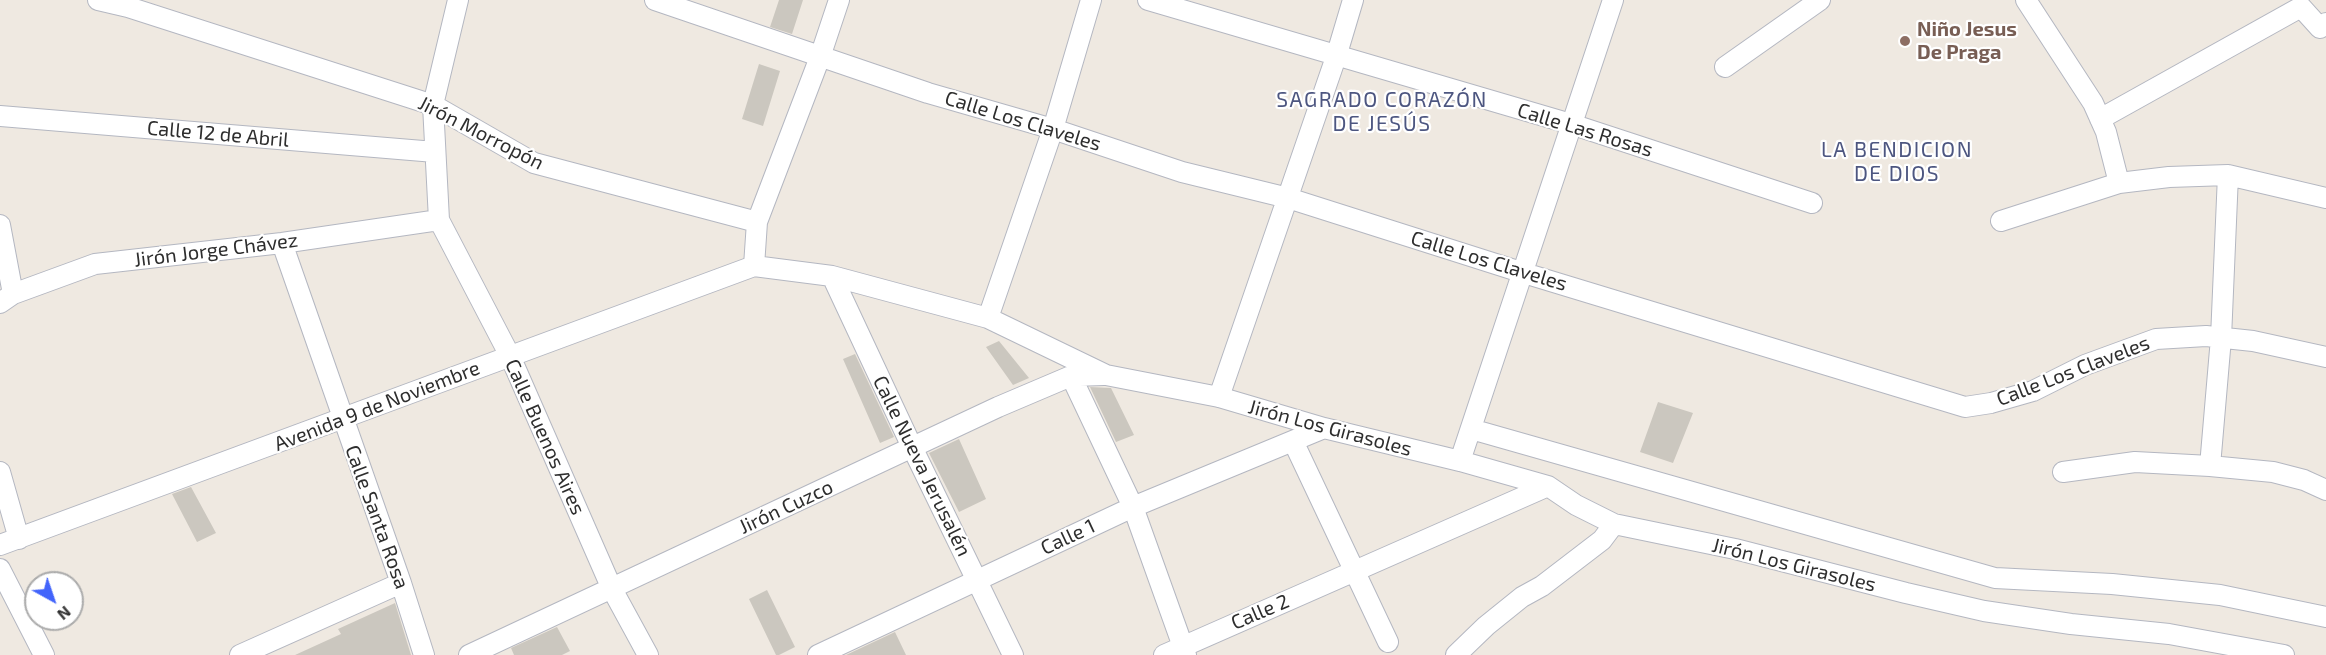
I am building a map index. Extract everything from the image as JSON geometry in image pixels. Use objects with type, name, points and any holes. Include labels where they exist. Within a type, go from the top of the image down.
[{"type":"street","name":"Jirón Morropón","points":[[98,0],[128,7],[433,105],[534,164],[757,222]]},
{"type":"street","points":[[440,220],[433,105],[458,0]]},
{"type":"street","name":"Calle Los Claveles","points":[[655,0],[928,93],[1053,129],[1182,172],[1288,198],[1524,273],[1965,407],[1991,403],[2033,391],[2085,365],[2156,339],[2206,336],[2253,341],[2326,357]]},
{"type":"street","points":[[754,266],[757,222],[820,57],[839,0]]},
{"type":"street","points":[[988,318],[1053,129],[1091,0]]},
{"type":"street","name":"Calle Las Rosas","points":[[1148,0],[1336,57],[1571,124],[1812,203]]},
{"type":"street","points":[[1219,397],[1336,57],[1353,0]]},
{"type":"street","points":[[1460,461],[1613,0]]},
{"type":"street","points":[[1725,67],[1820,0]]},
{"type":"street","points":[[2026,0],[2093,103],[2119,183]]},
{"type":"street","points":[[2100,119],[2301,7],[2319,28],[2326,23]]},
{"type":"street","name":"Calle 12 de Abril","points":[[0,116],[435,152]]},
{"type":"street","points":[[2210,466],[2221,338],[2228,175]]},
{"type":"street","points":[[2001,221],[2119,183],[2169,177],[2228,175],[2326,198]]},
{"type":"street","name":"Jirón Jorge Chávez","points":[[7,298],[95,264],[282,243],[440,220]]},
{"type":"street","name":"Calle Buenos Aires","points":[[440,220],[510,356],[612,589],[648,655]]},
{"type":"street","points":[[0,225],[7,298]]},
{"type":"street","name":"Calle Santa Rosa","points":[[282,243],[424,655]]},
{"type":"street","name":"Jirón Los Girasoles","points":[[754,266],[832,276],[988,318],[1106,375],[1219,397],[1324,428],[1460,461],[1548,486],[1576,505],[1614,524],[1735,549],[1906,593],[1995,612],[2072,624],[2169,634],[2284,655]]},
{"type":"street","name":"Avenida 9 de Noviembre","points":[[0,545],[754,266]]},
{"type":"street","name":"Calle Nueva Jerusalén","points":[[832,276],[1013,655]]},
{"type":"street","name":"Jirón Cuzco","points":[[469,655],[912,447],[1071,376],[1106,375]]},
{"type":"street","points":[[1071,376],[1133,507],[1177,652]]},
{"type":"street","name":"Calle 1","points":[[818,655],[1133,507],[1324,428]]},
{"type":"street","points":[[1471,429],[1995,578],[2112,584],[2220,595],[2326,617]]},
{"type":"street","points":[[1293,441],[1388,642]]},
{"type":"street","points":[[2063,472],[2135,462],[2210,466],[2273,472],[2304,480],[2326,490]]},
{"type":"street","points":[[0,472],[19,538]]},
{"type":"street","name":"Calle 2","points":[[1177,652],[1548,486]]},
{"type":"street","points":[[1456,655],[1486,626],[1522,597],[1542,586],[1602,540],[1614,524]]},
{"type":"street","points":[[0,569],[44,655]]},
{"type":"street","points":[[240,655],[273,648],[401,583]]},
{"type":"building","points":[[779,0],[803,0],[792,34],[770,27]]},
{"type":"building","points":[[759,64],[780,71],[763,126],[742,119]]},
{"type":"building","points":[[999,341],[1029,378],[1013,385],[986,347]]},
{"type":"building","points":[[855,354],[894,437],[880,443],[843,359]]},
{"type":"building","points":[[1090,387],[1111,388],[1134,435],[1116,442]]},
{"type":"building","points":[[1658,402],[1693,413],[1673,463],[1640,452]]},
{"type":"building","points":[[959,439],[986,499],[959,512],[929,453]]},
{"type":"building","points":[[191,487],[216,533],[197,542],[172,494]]},
{"type":"building","points":[[767,590],[795,647],[779,655],[776,655],[749,599]]},
{"type":"building","points":[[395,603],[411,655],[295,655],[341,634],[338,629]]},
{"type":"building","points":[[557,627],[570,651],[562,655],[514,655],[511,648]]},
{"type":"building","points":[[895,632],[906,655],[846,655]]},
{"type":"place","name":"Niño Jesus De Praga","points":[[1905,41]]},
{"type":"district","name":"SAGRADO CORAZÓN DE JESÚS","points":[[1382,112]]},
{"type":"district","name":"LA BENDICION DE DIOS","points":[[1897,162]]}]
